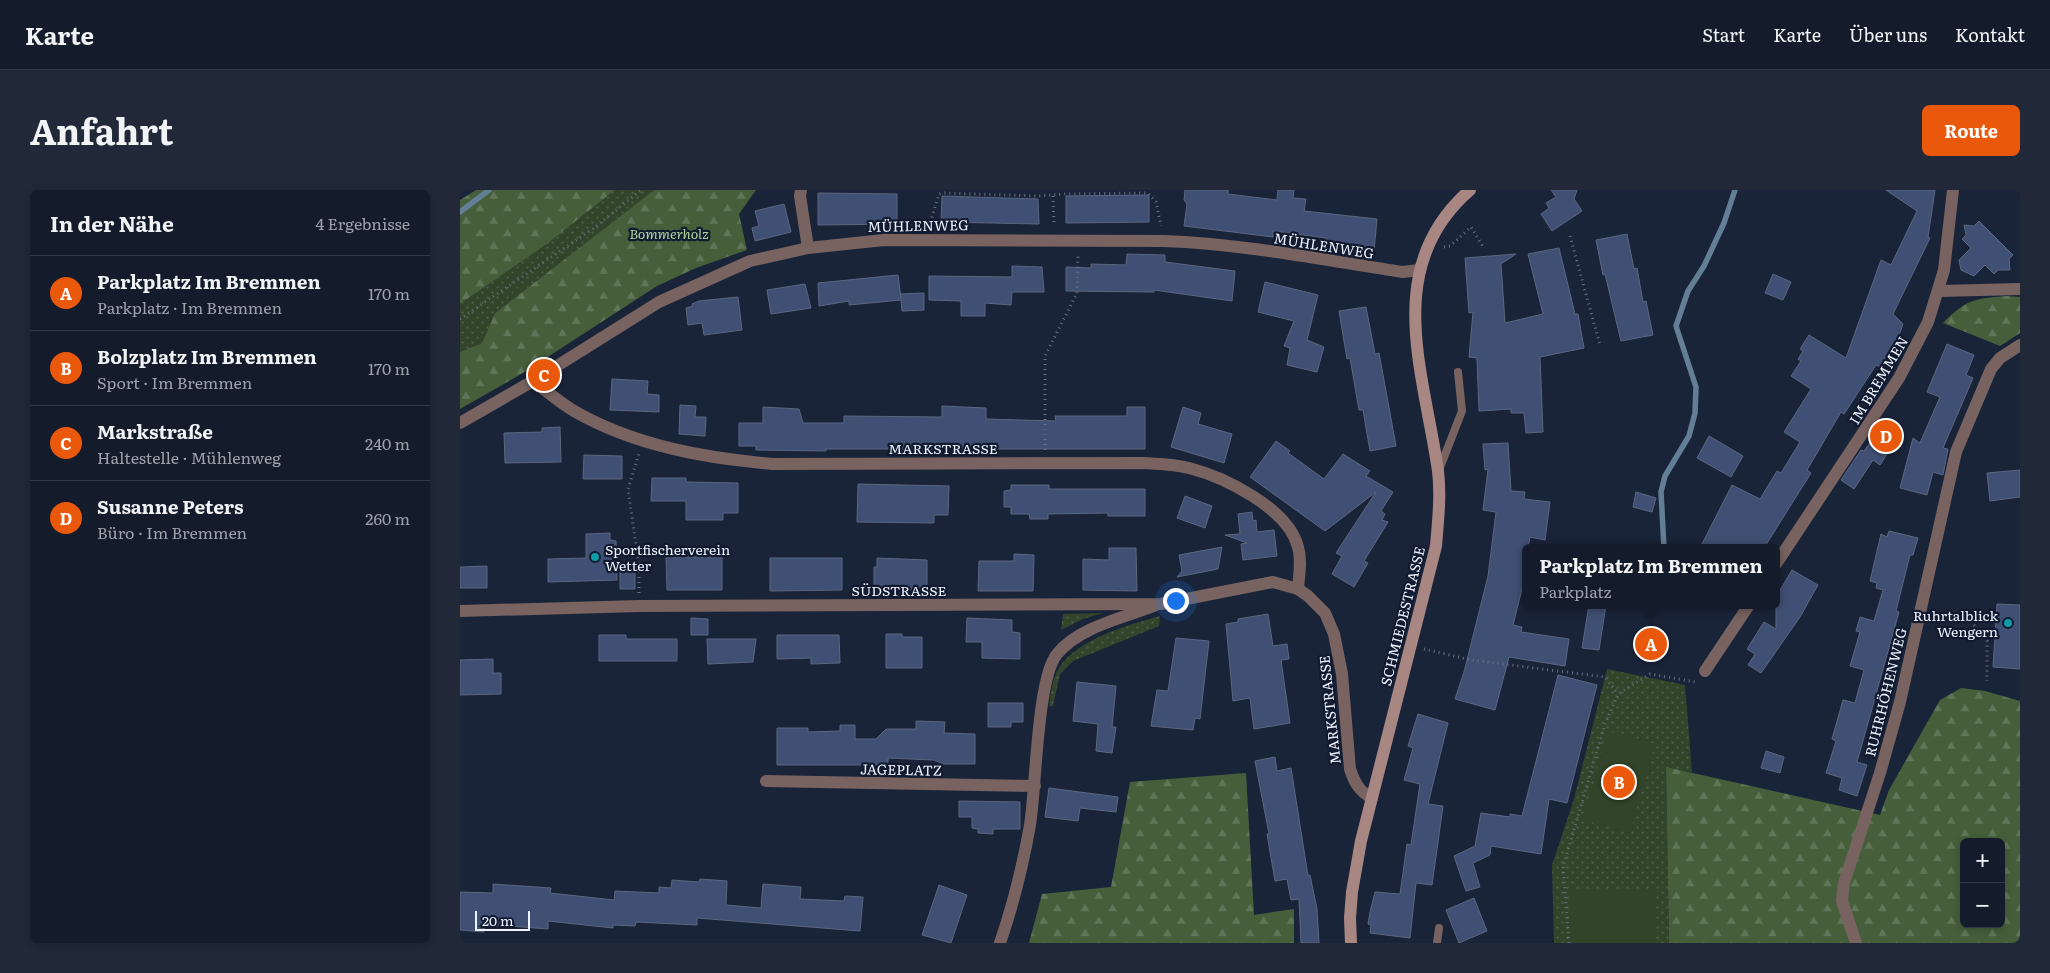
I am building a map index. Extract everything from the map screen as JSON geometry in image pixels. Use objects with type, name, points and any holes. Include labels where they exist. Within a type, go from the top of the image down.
[{"type":"main road","name":"SCHMIEDESTRASSE","points":[[1351,943],[1350,918],[1355,872],[1436,546],[1439,503],[1438,471],[1419,362],[1414,308],[1419,270],[1424,251],[1435,230],[1448,212],[1470,190]]},
{"type":"street","points":[[801,190],[800,196],[808,248]]},
{"type":"street","name":"IM BREMMEN","points":[[1780,558],[1899,378],[1928,322],[1944,270],[1953,190]]},
{"type":"street","name":"MÜHLENWEG","points":[[460,423],[533,381],[673,294],[750,261],[808,248],[850,242],[926,239],[1164,241],[1239,247],[1403,272],[1419,270]]},
{"type":"street","points":[[1939,291],[2020,289]]},
{"type":"street","name":"RUHRHÖHENWEG","points":[[1856,943],[1842,901],[1844,883],[1880,773],[1900,702],[1956,452],[1991,368],[2000,358],[2020,345]]},
{"type":"street","name":"MARKSTRASSE","points":[[533,381],[572,410],[612,430],[671,448],[737,460],[773,464],[1143,463],[1187,468],[1226,482],[1247,493],[1269,509],[1287,527],[1298,545],[1300,561],[1298,589]]},
{"type":"street","name":"SÜDSTRASSE","points":[[460,611],[639,606],[1161,604],[1273,582],[1298,589],[1325,613]]},
{"type":"street","points":[[1000,943],[1023,860],[1035,786],[1044,688],[1049,668],[1063,647],[1082,635],[1161,604]]},
{"type":"street","points":[[1705,671],[1746,609]]},
{"type":"street","name":"MARKSTRASSE","points":[[1325,613],[1334,634],[1341,666],[1350,769],[1354,781],[1364,795],[1372,798]]},
{"type":"street","name":"JAGEPLATZ","points":[[766,781],[1035,786]]},
{"type":"lane","points":[[1438,471],[1462,411],[1458,372]]},
{"type":"lane","points":[[1437,943],[1439,928]]},
{"type":"path","points":[[460,319],[594,228],[642,190]]},
{"type":"path","points":[[926,239],[939,194],[942,193],[1054,196],[1066,194],[1148,193],[1156,202],[1164,241]]},
{"type":"path","points":[[1054,196],[1054,240]]},
{"type":"path","points":[[1450,246],[1471,227],[1484,248]]},
{"type":"path","points":[[1570,236],[1600,345]]},
{"type":"path","points":[[1045,450],[1045,356],[1077,294],[1078,259]]},
{"type":"path","points":[[639,452],[628,489],[639,566],[639,606]]},
{"type":"path","points":[[1974,625],[1987,641],[1987,681]]},
{"type":"path","points":[[1410,646],[1471,660],[1605,677],[1618,694]]},
{"type":"path","points":[[1568,943],[1563,867],[1605,724],[1618,694],[1650,674],[1697,682],[1705,671]]},
{"type":"green space","points":[[476,190],[615,190],[547,244],[460,304],[460,200]]},
{"type":"green space","points":[[615,190],[654,190],[495,313],[482,343],[460,352],[460,304],[547,244]]},
{"type":"green space","name":"Bommerholz","points":[[654,190],[756,190],[739,214],[747,250],[696,268],[657,286],[523,373],[460,409],[460,352],[482,343],[495,313]]},
{"type":"green space","points":[[2007,296],[2020,297],[2020,333],[2000,346],[1943,323],[1958,309],[1971,302]]},
{"type":"green space","points":[[1103,613],[1083,619],[1061,630],[1063,614]]},
{"type":"green space","points":[[1160,616],[1159,626],[1073,661],[1060,674],[1053,706],[1049,706],[1052,686],[1059,668],[1078,649],[1104,634]]},
{"type":"green space","points":[[1607,669],[1685,685],[1692,772],[1666,768],[1669,943],[1554,943],[1552,865],[1574,799]]},
{"type":"green space","points":[[1961,688],[1985,691],[2020,701],[2020,943],[1669,943],[1666,767],[1880,815],[1889,790],[1940,700]]},
{"type":"green space","points":[[1608,731],[1655,744],[1630,833],[1583,820]]},
{"type":"green space","points":[[1246,773],[1254,915],[1294,909],[1294,943],[1029,943],[1042,894],[1111,887],[1130,782]]},
{"type":"green space","points":[[1654,889],[1655,943],[1572,943],[1571,891]]},
{"type":"building","points":[[1185,190],[1228,190],[1228,194],[1277,200],[1278,190],[1294,190],[1293,198],[1306,199],[1304,211],[1377,219],[1374,251],[1327,246],[1326,238],[1273,231],[1273,237],[1184,226],[1187,204],[1184,200]]},
{"type":"building","points":[[1551,190],[1577,190],[1574,199],[1582,211],[1552,231],[1541,214],[1549,208],[1546,203],[1556,197]]},
{"type":"building","points":[[1886,190],[1935,190],[1928,237],[1930,238],[1893,314],[1903,324],[1892,355],[1887,353],[1881,367],[1876,365],[1844,414],[1841,412],[1807,470],[1811,473],[1767,544],[1702,544],[1732,485],[1760,499],[1777,471],[1781,473],[1800,442],[1784,432],[1811,389],[1791,376],[1801,361],[1798,359],[1803,351],[1800,349],[1809,335],[1846,358],[1881,260],[1891,265],[1917,211]]},
{"type":"building","points":[[818,193],[897,194],[897,224],[818,225]]},
{"type":"building","points":[[1149,195],[1149,222],[1066,223],[1066,196]]},
{"type":"building","points":[[942,196],[1038,199],[1039,224],[941,222]]},
{"type":"building","points":[[784,204],[791,232],[755,241],[752,228],[759,226],[755,211]]},
{"type":"building","points":[[1979,221],[2013,255],[2009,259],[2010,270],[1998,270],[1994,274],[1985,265],[1974,276],[1961,270],[1959,260],[1971,248],[1962,239],[1966,235],[1964,225],[1974,226]]},
{"type":"building","points":[[1627,234],[1634,269],[1637,268],[1643,302],[1646,301],[1653,335],[1621,341],[1605,274],[1603,275],[1596,240]]},
{"type":"building","points":[[1559,248],[1575,314],[1578,314],[1584,348],[1540,357],[1543,432],[1526,433],[1524,413],[1511,413],[1511,409],[1479,411],[1477,358],[1469,357],[1473,312],[1469,313],[1465,258],[1516,254],[1501,264],[1505,323],[1543,314],[1528,254]]},
{"type":"building","points":[[1127,254],[1165,255],[1165,262],[1235,271],[1232,301],[1154,290],[1154,292],[1066,291],[1066,267],[1091,268],[1091,264],[1126,265]]},
{"type":"building","points":[[1012,266],[1042,267],[1044,292],[1012,292],[1011,305],[985,303],[985,316],[961,316],[961,301],[929,300],[929,276],[1012,277]]},
{"type":"building","points":[[1773,274],[1791,282],[1783,300],[1765,293]]},
{"type":"building","points":[[898,275],[900,294],[924,293],[924,310],[902,311],[901,300],[849,305],[849,301],[819,306],[818,283]]},
{"type":"building","points":[[1265,282],[1318,295],[1307,340],[1324,347],[1317,372],[1287,365],[1290,348],[1284,346],[1294,321],[1258,312]]},
{"type":"building","points":[[805,284],[811,308],[771,314],[767,290]]},
{"type":"building","points":[[738,297],[742,330],[704,335],[702,323],[688,325],[686,308],[693,306],[692,304],[699,301]]},
{"type":"building","points":[[1366,307],[1375,354],[1379,353],[1396,446],[1370,451],[1363,410],[1359,410],[1350,358],[1347,359],[1339,311]]},
{"type":"building","points":[[1947,344],[1974,355],[1966,375],[1973,378],[1943,448],[1948,449],[1943,475],[1933,472],[1927,495],[1900,488],[1913,438],[1920,443],[1940,397],[1927,392]]},
{"type":"building","points":[[612,379],[648,381],[647,394],[659,395],[659,412],[610,410]]},
{"type":"building","points":[[680,405],[696,406],[695,417],[706,417],[705,436],[679,434]]},
{"type":"building","points":[[942,406],[986,408],[986,419],[1056,421],[1055,416],[1127,416],[1127,407],[1145,407],[1145,449],[826,449],[826,451],[756,450],[756,446],[739,446],[739,423],[763,423],[763,407],[799,409],[803,423],[844,423],[844,416],[942,417]]},
{"type":"building","points":[[1183,407],[1201,413],[1198,424],[1232,434],[1224,463],[1171,447]]},
{"type":"building","points":[[1887,418],[1902,430],[1880,465],[1873,460],[1854,489],[1841,480],[1861,450],[1864,451]]},
{"type":"building","points":[[560,427],[561,462],[505,463],[504,433],[542,432],[542,428]]},
{"type":"building","points":[[1709,436],[1743,456],[1731,477],[1697,458]]},
{"type":"building","points":[[1276,441],[1290,451],[1288,453],[1324,479],[1343,454],[1370,471],[1366,476],[1393,492],[1381,511],[1385,514],[1382,520],[1388,522],[1364,561],[1368,563],[1354,587],[1332,574],[1342,556],[1336,553],[1376,492],[1325,531],[1250,477]]},
{"type":"building","points":[[1508,443],[1511,491],[1525,492],[1524,499],[1550,502],[1545,540],[1530,537],[1529,544],[1522,544],[1522,589],[1513,625],[1522,627],[1521,632],[1569,639],[1565,666],[1509,657],[1495,710],[1455,699],[1464,672],[1488,576],[1496,512],[1483,510],[1488,469],[1485,470],[1483,444]]},
{"type":"building","points":[[584,455],[622,456],[622,479],[583,479]]},
{"type":"building","points":[[2020,470],[2020,497],[1990,501],[1987,473]]},
{"type":"building","points":[[652,478],[686,478],[686,482],[738,483],[738,513],[723,513],[723,520],[686,520],[686,501],[651,501]]},
{"type":"building","points":[[858,484],[949,486],[948,515],[934,515],[934,523],[857,522]]},
{"type":"building","points":[[1011,485],[1049,485],[1049,489],[1145,489],[1145,516],[1108,516],[1108,513],[1048,514],[1048,519],[1030,519],[1029,514],[1011,514],[1011,507],[1004,507],[1004,491],[1011,490]]},
{"type":"building","points":[[1636,492],[1656,498],[1652,512],[1633,507]]},
{"type":"building","points":[[1185,496],[1212,506],[1205,528],[1177,518]]},
{"type":"building","points":[[1252,512],[1253,521],[1256,520],[1257,532],[1274,530],[1277,556],[1243,560],[1241,544],[1247,543],[1225,535],[1240,534],[1238,514]]},
{"type":"building","points":[[1889,531],[1918,538],[1913,555],[1910,555],[1896,611],[1899,612],[1857,762],[1867,765],[1857,796],[1839,790],[1842,778],[1826,773],[1836,741],[1832,739],[1843,700],[1855,703],[1864,670],[1850,666],[1860,632],[1856,631],[1860,617],[1874,621],[1883,590],[1876,588],[1877,583],[1870,581],[1881,534],[1887,537]]},
{"type":"building","points":[[610,533],[610,540],[616,541],[617,580],[548,582],[548,559],[586,558],[586,534]]},
{"type":"building","points":[[1222,547],[1218,569],[1177,577],[1182,571],[1179,555]]},
{"type":"building","points":[[1109,548],[1136,548],[1137,591],[1083,590],[1083,559],[1109,560]]},
{"type":"building","points":[[1014,554],[1034,555],[1033,591],[978,591],[979,561],[1014,561]]},
{"type":"building","points":[[666,557],[722,557],[722,590],[667,590]]},
{"type":"building","points":[[770,558],[842,558],[842,590],[770,591]]},
{"type":"building","points":[[877,558],[927,560],[927,590],[874,590],[874,567],[877,567]]},
{"type":"building","points":[[487,566],[487,588],[460,588],[460,567]]},
{"type":"building","points":[[635,570],[635,589],[620,589],[620,571]]},
{"type":"building","points":[[1792,570],[1818,585],[1800,617],[1761,673],[1748,665],[1755,654],[1747,649],[1764,622],[1776,629],[1776,609],[1780,609],[1780,590]]},
{"type":"building","name":"Ruhrtalblick Wengern","points":[[1997,604],[2020,605],[2020,669],[1993,667]]},
{"type":"building","points":[[1588,609],[1605,609],[1599,650],[1582,648]]},
{"type":"building","points":[[1268,614],[1273,646],[1287,644],[1289,659],[1281,660],[1290,723],[1254,729],[1250,698],[1233,701],[1226,624],[1238,622],[1238,619]]},
{"type":"building","points":[[691,618],[708,619],[708,635],[691,635]]},
{"type":"building","points":[[967,618],[1012,620],[1012,632],[1020,633],[1020,659],[982,658],[982,642],[966,642]]},
{"type":"building","points":[[886,634],[902,634],[902,637],[922,637],[922,668],[886,668]]},
{"type":"building","points":[[599,635],[626,635],[626,639],[677,639],[677,661],[599,661]]},
{"type":"building","points":[[777,635],[839,635],[840,663],[811,664],[811,658],[777,659]]},
{"type":"building","points":[[1176,638],[1209,641],[1200,719],[1195,718],[1193,730],[1151,726],[1157,690],[1168,691]]},
{"type":"building","points":[[707,639],[756,639],[753,662],[708,664]]},
{"type":"building","points":[[493,659],[493,673],[501,673],[501,694],[460,695],[460,660]]},
{"type":"building","points":[[1558,675],[1597,685],[1567,803],[1549,799],[1541,854],[1491,846],[1490,855],[1473,863],[1480,887],[1466,891],[1454,856],[1475,846],[1481,813],[1510,817],[1510,814],[1522,816]]},
{"type":"building","points":[[1077,682],[1116,686],[1112,727],[1116,727],[1112,753],[1096,751],[1098,724],[1073,721]]},
{"type":"building","points":[[988,703],[1023,703],[1023,722],[1011,722],[1011,727],[988,727]]},
{"type":"building","points":[[1418,714],[1448,723],[1428,804],[1443,806],[1432,885],[1416,883],[1410,938],[1370,933],[1371,925],[1368,924],[1375,892],[1400,894],[1407,844],[1411,845],[1420,784],[1404,780],[1413,748],[1408,746]]},
{"type":"building","points":[[916,721],[945,722],[944,733],[975,734],[975,764],[943,764],[934,760],[888,758],[888,765],[777,765],[777,728],[808,728],[808,732],[840,731],[840,725],[855,725],[855,739],[876,739],[886,729],[916,729]]},
{"type":"building","points":[[1766,751],[1784,757],[1780,773],[1761,768]]},
{"type":"building","points":[[1275,757],[1277,771],[1291,768],[1308,876],[1310,875],[1317,909],[1319,943],[1301,943],[1299,899],[1291,900],[1287,879],[1275,881],[1267,834],[1269,834],[1255,761]]},
{"type":"building","points":[[1049,788],[1118,797],[1116,812],[1080,808],[1078,821],[1045,817]]},
{"type":"building","points":[[959,801],[1020,802],[1020,829],[993,829],[993,834],[978,833],[978,829],[972,828],[972,817],[959,817]]},
{"type":"building","points":[[700,879],[727,881],[726,905],[761,908],[763,884],[801,887],[800,899],[844,901],[845,896],[863,897],[860,931],[697,918],[697,925],[636,922],[635,926],[613,925],[613,928],[548,921],[548,929],[484,924],[484,932],[460,930],[460,892],[493,893],[493,884],[551,888],[550,893],[614,900],[615,891],[659,893],[659,887],[671,888],[672,880],[699,882]]},
{"type":"building","points":[[939,885],[967,895],[951,943],[922,935]]},
{"type":"building","points":[[1474,898],[1487,931],[1459,943],[1446,910]]},
{"type":"waterway","points":[[460,212],[489,190]]},
{"type":"waterway","points":[[1664,544],[1661,492],[1665,476],[1689,436],[1695,413],[1696,387],[1676,326],[1688,291],[1704,266],[1724,223],[1735,190]]},
{"type":"place","name":"Markstraße","points":[[544,375]]},
{"type":"place","name":"Susanne Peters","points":[[1886,436]]},
{"type":"place","name":"Sportfischerverein Wetter","points":[[595,557]]},
{"type":"place","name":"Ruhrtalblick Wengern","points":[[2008,623]]},
{"type":"place","name":"Parkplatz Im Bremmen","points":[[1651,644]]},
{"type":"place","name":"Bolzplatz Im Bremmen","points":[[1619,782]]}]
